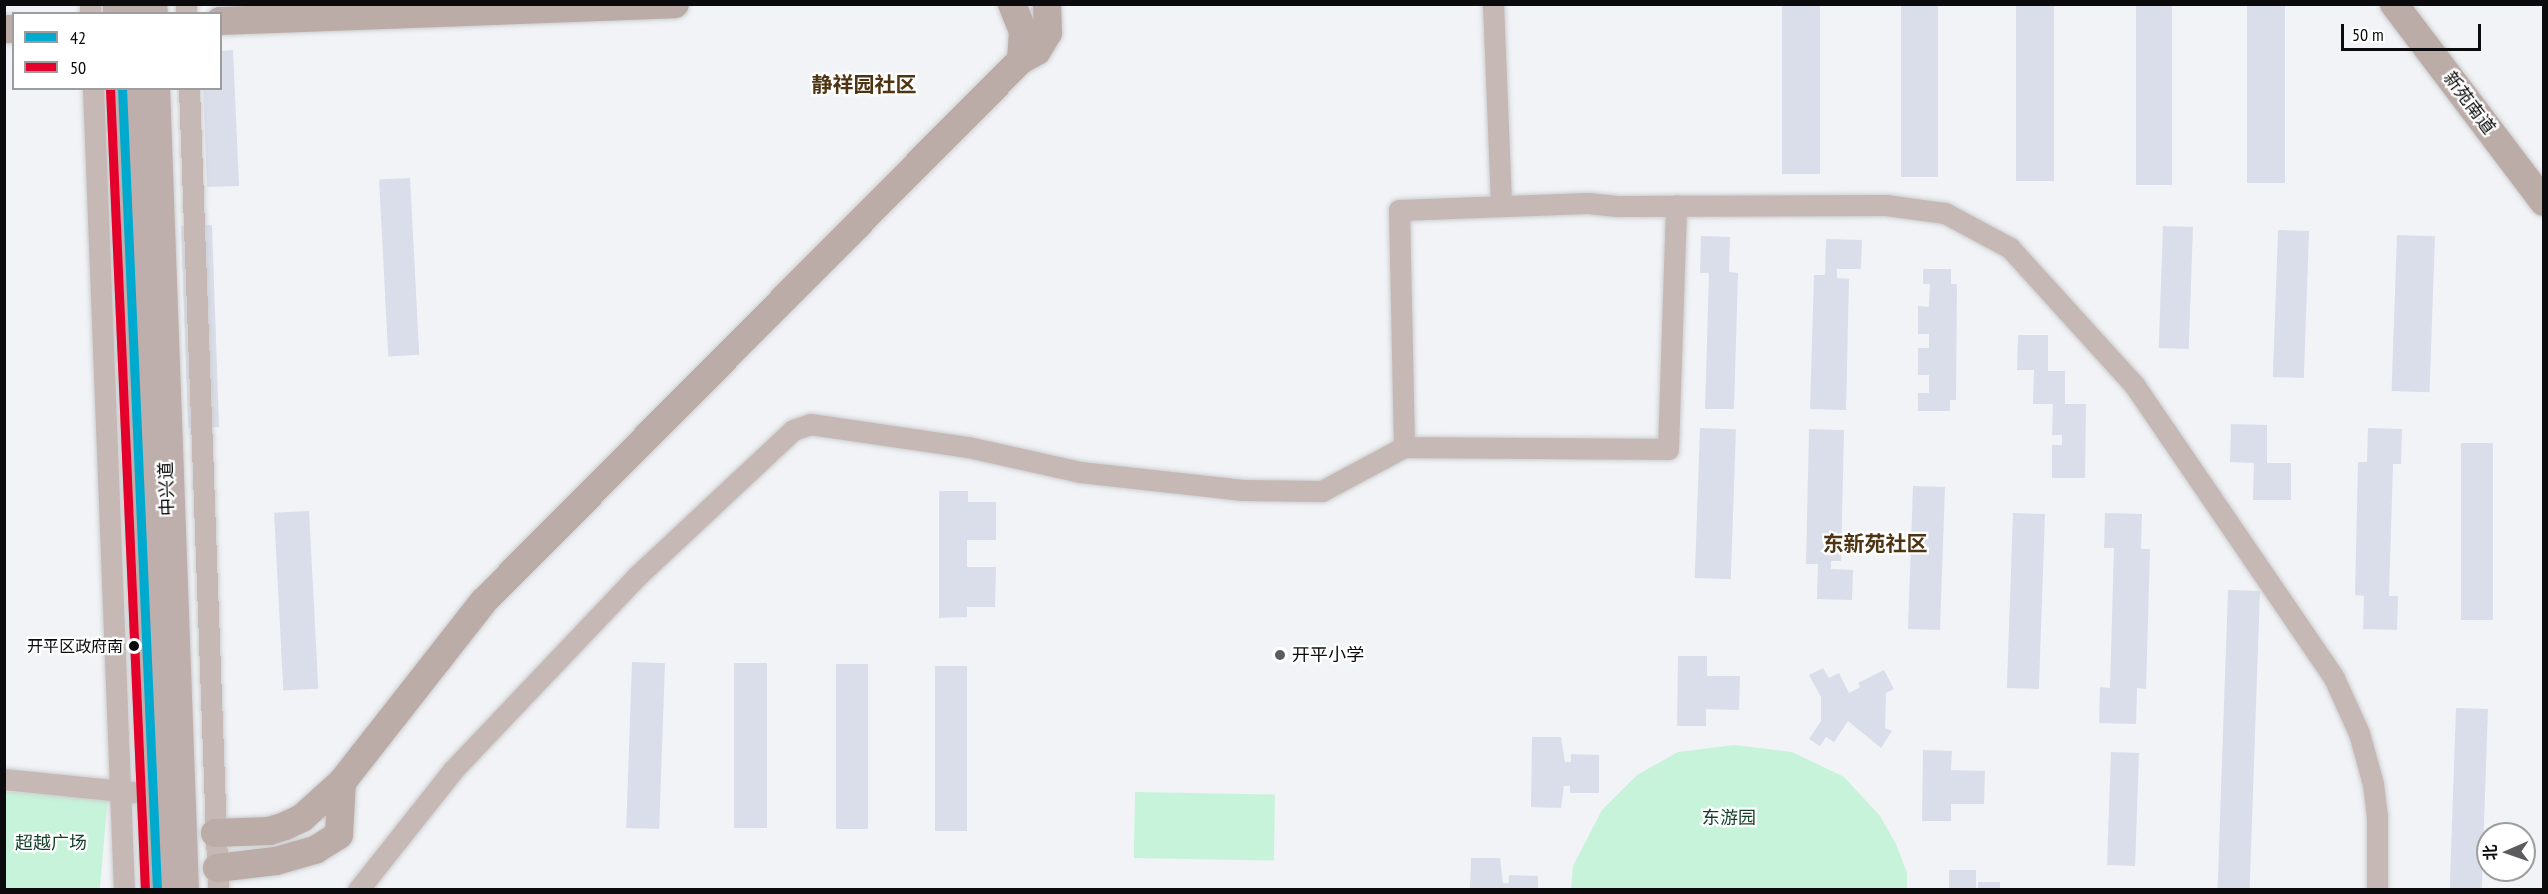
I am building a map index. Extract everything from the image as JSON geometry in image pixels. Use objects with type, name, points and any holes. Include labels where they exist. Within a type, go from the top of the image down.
[{"type":"main road","name":"中兴道","points":[[122,90],[155,791],[157,890]]},
{"type":"main road","name":"中兴道","points":[[153,90],[182,890]]},
{"type":"street","points":[[222,21],[675,4]]},
{"type":"street","points":[[1012,4],[1023,31],[1021,60]]},
{"type":"street","points":[[215,833],[269,831],[285,826],[302,818],[342,782],[484,601],[1021,60],[1037,51],[1048,33],[1047,4]]},
{"type":"street","points":[[1493,4],[1501,206]]},
{"type":"street","name":"新苑南道","points":[[2394,4],[2544,202]]},
{"type":"street","points":[[93,90],[124,890]]},
{"type":"street","points":[[189,90],[218,879],[315,850],[339,835],[342,782]]},
{"type":"street","points":[[358,890],[483,737],[635,578],[794,430],[810,424],[968,447],[1080,472],[1243,490],[1322,491],[1404,447],[1668,449],[1677,205]]},
{"type":"street","points":[[1404,447],[1399,210],[1501,206],[1677,205],[1898,207],[1945,213],[2010,248],[2135,386],[2334,678],[2359,733],[2373,784],[2378,817],[2377,890]]},
{"type":"street","points":[[4,779],[121,793],[155,791]]},
{"type":"green space","name":"东游园","points":[[1734,745],[1792,752],[1844,777],[1880,816],[1896,844],[1907,873],[1907,889],[1571,889],[1573,866],[1602,810],[1637,775],[1678,752]]},
{"type":"green space","name":"超越广场","points":[[4,791],[108,800],[100,890],[4,889]]},
{"type":"green space","points":[[1135,792],[1275,794],[1274,860],[1134,858]]},
{"type":"building","points":[[1782,4],[1820,4],[1820,174],[1782,174]]},
{"type":"building","points":[[1901,4],[1938,4],[1938,177],[1901,177]]},
{"type":"building","points":[[2136,4],[2172,4],[2172,185],[2136,185]]},
{"type":"building","points":[[2016,5],[2054,5],[2054,181],[2016,181]]},
{"type":"building","points":[[2247,5],[2285,5],[2285,183],[2247,183]]},
{"type":"building","points":[[233,50],[239,186],[207,187],[203,90],[222,90],[222,51]]},
{"type":"building","points":[[410,178],[419,355],[388,356],[379,180]]},
{"type":"building","points":[[212,225],[219,427],[188,428],[181,226]]},
{"type":"building","points":[[2163,226],[2193,227],[2189,349],[2159,348]]},
{"type":"building","points":[[2278,230],[2309,231],[2304,378],[2273,377]]},
{"type":"building","points":[[2397,235],[2435,236],[2430,392],[2392,391]]},
{"type":"building","points":[[1701,236],[1730,237],[1729,272],[1738,273],[1734,409],[1705,409],[1709,273],[1700,273]]},
{"type":"building","points":[[1826,239],[1862,240],[1861,269],[1837,269],[1837,278],[1849,279],[1846,410],[1810,409],[1814,275],[1825,275]]},
{"type":"building","points":[[1923,269],[1951,269],[1951,284],[1957,284],[1956,400],[1950,400],[1950,411],[1918,411],[1918,393],[1929,393],[1929,375],[1918,375],[1918,348],[1929,348],[1929,334],[1918,334],[1918,306],[1929,307],[1930,284],[1923,284]]},
{"type":"building","points":[[2018,335],[2048,335],[2048,371],[2065,371],[2065,404],[2086,404],[2085,478],[2052,478],[2052,445],[2062,445],[2062,435],[2052,435],[2053,404],[2033,404],[2034,370],[2017,370]]},
{"type":"building","points":[[2231,424],[2267,425],[2267,463],[2291,463],[2291,500],[2253,500],[2254,463],[2230,462]]},
{"type":"building","points":[[1700,428],[1736,429],[1731,579],[1695,578]]},
{"type":"building","points":[[2368,428],[2402,429],[2401,464],[2393,464],[2389,596],[2398,596],[2397,630],[2363,629],[2364,596],[2355,595],[2358,462],[2367,462]]},
{"type":"building","points":[[1809,429],[1844,430],[1841,561],[1831,561],[1831,569],[1853,570],[1852,600],[1817,599],[1818,564],[1806,564]]},
{"type":"building","points":[[2461,443],[2493,443],[2493,620],[2461,620]]},
{"type":"building","points":[[1913,486],[1945,487],[1940,630],[1908,629]]},
{"type":"building","points":[[939,491],[968,491],[968,502],[996,502],[996,540],[967,540],[967,567],[996,567],[995,607],[967,607],[967,617],[939,618]]},
{"type":"building","points":[[309,511],[318,689],[283,691],[274,513]]},
{"type":"building","points":[[2013,513],[2045,514],[2039,689],[2007,688]]},
{"type":"building","points":[[2105,513],[2142,514],[2141,549],[2150,549],[2146,689],[2137,688],[2136,724],[2099,723],[2100,687],[2110,688],[2114,548],[2104,548]]},
{"type":"building","points":[[2228,590],[2260,591],[2250,890],[2218,890]]},
{"type":"building","points":[[1678,656],[1707,656],[1707,676],[1740,676],[1739,710],[1706,709],[1706,726],[1677,726]]},
{"type":"building","points":[[632,662],[665,663],[659,829],[626,828]]},
{"type":"building","points":[[734,663],[767,663],[767,828],[734,828]]},
{"type":"building","points":[[836,664],[868,664],[868,829],[836,829]]},
{"type":"building","points":[[935,666],[967,666],[967,831],[935,831]]},
{"type":"building","points":[[1823,668],[1829,678],[1839,673],[1849,693],[1860,687],[1858,683],[1884,670],[1894,689],[1886,693],[1885,728],[1892,731],[1881,748],[1848,721],[1834,742],[1826,737],[1820,746],[1809,739],[1821,721],[1821,697],[1809,675]]},
{"type":"building","points":[[2456,708],[2488,709],[2484,822],[2476,822],[2476,882],[2482,882],[2482,890],[2450,890]]},
{"type":"building","points":[[1532,737],[1561,737],[1565,762],[1571,762],[1571,754],[1599,755],[1599,793],[1570,793],[1570,786],[1564,786],[1561,808],[1531,807]]},
{"type":"building","points":[[1923,750],[1952,751],[1951,770],[1985,771],[1984,804],[1951,804],[1951,821],[1922,821]]},
{"type":"building","points":[[2111,752],[2139,753],[2135,866],[2107,865]]},
{"type":"building","points":[[1471,858],[1500,858],[1503,883],[1509,883],[1509,875],[1538,876],[1538,890],[1470,890]]},
{"type":"building","points":[[1949,870],[1976,870],[1976,890],[1949,890]]},
{"type":"building","points":[[1978,882],[2000,882],[2000,890],[1978,890]]},
{"type":"transit line","name":"50","points":[[110,90],[145,890]]},
{"type":"transit line","name":"42","points":[[122,90],[157,890]]},
{"type":"place","name":"开平区政府南","points":[[134,646]]},
{"type":"place","name":"开平小学","points":[[1280,655]]},
{"type":"district","name":"静祥园社区","points":[[864,85]]},
{"type":"district","name":"东新苑社区","points":[[1875,544]]}]
